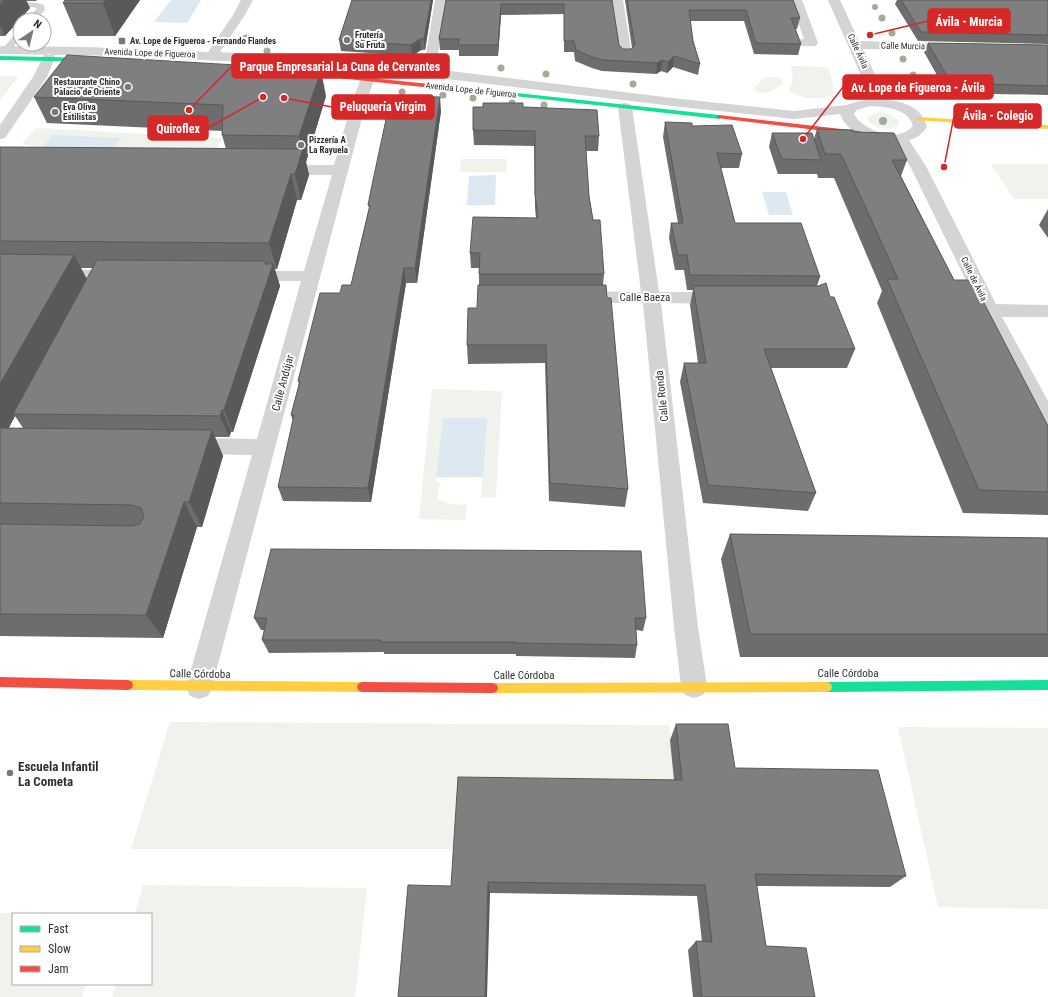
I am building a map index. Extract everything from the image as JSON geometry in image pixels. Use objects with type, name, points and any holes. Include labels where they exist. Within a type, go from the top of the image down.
[{"type":"street","points":[[211,56],[239,15],[247,0]]},
{"type":"street","points":[[425,73],[431,60],[441,0]]},
{"type":"street","points":[[617,0],[626,56]]},
{"type":"street","points":[[796,0],[812,43],[800,43]]},
{"type":"street","name":"Calle Ávila","points":[[834,0],[878,96],[877,102]]},
{"type":"street","name":"Calle Murcia","points":[[855,45],[968,48]]},
{"type":"street","name":"Avenida Lope de Figueroa","points":[[2,53],[98,51],[341,64],[794,115],[849,109],[861,104],[877,102]]},
{"type":"street","name":"Avenida Lope de Figueroa","points":[[2,53],[49,58],[130,62]]},
{"type":"street","points":[[0,135],[40,77],[49,58]]},
{"type":"street","name":"Avenida Lope de Figueroa","points":[[284,72],[368,78],[869,134]]},
{"type":"street","name":"Calle Andújar","points":[[199,687],[360,99],[368,78]]},
{"type":"street","points":[[877,102],[897,106],[906,110],[918,119],[1048,127]]},
{"type":"street","name":"Calle Ronda","points":[[625,107],[651,297],[685,619],[694,686]]},
{"type":"street","points":[[849,109],[847,119],[850,124],[869,134],[886,138],[900,138],[917,132],[920,127],[918,119]]},
{"type":"street","name":"Calle de Ávila","points":[[900,138],[919,168],[994,311],[1048,420]]},
{"type":"street","points":[[262,169],[341,170]]},
{"type":"street","points":[[0,274],[97,282],[132,275]]},
{"type":"street","points":[[234,276],[312,276]]},
{"type":"street","name":"Calle Baeza","points":[[562,296],[740,298]]},
{"type":"street","points":[[994,311],[1048,311]]},
{"type":"street","points":[[170,446],[265,447]]},
{"type":"street","name":"Calle Córdoba","points":[[0,682],[199,687],[642,688],[694,686],[1048,684]]},
{"type":"lane","points":[[22,3],[37,4],[41,7],[39,12]]},
{"type":"lane","points":[[2,53],[12,42]]},
{"type":"shaded area","points":[[171,0],[201,0],[187,23],[154,22]]},
{"type":"shaded area","points":[[791,67],[824,67],[829,69],[834,88],[833,94],[823,98],[812,98],[800,96],[790,92],[789,88],[793,81]]},
{"type":"shaded area","points":[[0,76],[19,76],[0,100]]},
{"type":"shaded area","points":[[767,77],[778,77],[783,80],[783,84],[768,93],[757,92],[754,88],[762,79]]},
{"type":"shaded area","points":[[879,112],[890,114],[899,121],[899,124],[887,129],[873,125],[867,118],[868,116]]},
{"type":"shaded area","points":[[36,128],[222,138],[210,163],[23,161],[34,146],[22,144]]},
{"type":"shaded area","points":[[52,135],[122,138],[109,153],[39,153]]},
{"type":"shaded area","points":[[461,159],[507,159],[506,172],[460,172]]},
{"type":"shaded area","points":[[991,164],[1048,164],[1048,199],[1014,199]]},
{"type":"shaded area","points":[[496,175],[495,205],[467,205],[469,176]]},
{"type":"shaded area","points":[[762,192],[786,192],[793,215],[769,215]]},
{"type":"shaded area","points":[[432,389],[502,391],[496,498],[481,497],[486,419],[443,418],[436,482],[440,482],[437,499],[449,504],[467,505],[465,520],[419,519]]},
{"type":"shaded area","points":[[443,418],[487,418],[483,477],[436,477]]},
{"type":"shaded area","points":[[170,722],[669,725],[676,794],[457,849],[131,849]]},
{"type":"shaded area","points":[[898,727],[1048,728],[1048,909],[938,907]]},
{"type":"shaded area","points":[[143,885],[367,888],[355,997],[112,997],[116,985],[152,985],[152,913],[135,913]]},
{"type":"shaded area","points":[[0,913],[12,913],[12,985],[86,985],[82,997],[0,997]]},
{"type":"building","points":[[65,0],[105,0],[103,3],[63,3]]},
{"type":"building","points":[[352,0],[431,0],[424,39],[420,39],[411,45],[339,40]]},
{"type":"building","points":[[446,0],[612,0],[619,45],[623,49],[631,49],[635,45],[627,0],[793,0],[800,18],[791,18],[801,44],[756,43],[746,10],[689,10],[693,41],[700,64],[674,56],[668,62],[662,60],[657,63],[603,60],[576,50],[574,41],[564,41],[564,4],[501,4],[498,45],[458,45],[459,39],[439,39]]},
{"type":"building","points":[[901,0],[1048,0],[1048,35],[921,32]]},
{"type":"building","points":[[928,43],[1048,45],[1048,86],[951,83]]},
{"type":"building","points":[[67,55],[321,70],[299,136],[222,135],[223,105],[34,97]]},
{"type":"building","points":[[391,96],[440,97],[415,268],[404,268],[368,488],[278,487],[294,415],[291,415],[300,381],[298,381],[320,293],[340,293],[342,285],[351,285],[370,205],[368,205]]},
{"type":"building","points":[[483,103],[523,103],[523,107],[597,110],[599,136],[585,136],[589,196],[593,220],[600,220],[604,274],[479,274],[480,253],[470,253],[473,217],[538,218],[535,193],[535,131],[473,130],[473,107],[483,107]]},
{"type":"building","points":[[665,122],[692,123],[692,126],[732,125],[742,154],[717,153],[735,223],[801,223],[820,277],[690,275],[687,255],[678,255],[671,223],[683,223]]},
{"type":"building","points":[[817,129],[894,133],[907,160],[892,160],[954,280],[972,280],[1048,426],[1048,492],[979,490],[887,279],[898,279],[841,154],[825,154]]},
{"type":"building","points":[[772,133],[812,133],[821,160],[782,159]]},
{"type":"building","points":[[0,147],[303,149],[295,174],[291,174],[269,243],[0,241]]},
{"type":"building","points":[[0,254],[74,255],[0,384]]},
{"type":"building","points":[[97,260],[266,261],[265,264],[273,264],[224,410],[222,410],[220,416],[13,414]]},
{"type":"building","points":[[826,283],[830,297],[834,297],[855,349],[764,349],[816,493],[708,485],[684,363],[706,363],[693,286],[818,286]]},
{"type":"building","points":[[478,285],[606,285],[607,298],[611,298],[628,489],[550,483],[546,345],[467,345],[468,308],[477,308]]},
{"type":"building","points":[[0,428],[212,430],[189,502],[184,502],[146,615],[0,614],[0,524],[131,526],[140,524],[144,516],[141,508],[132,505],[0,503]]},
{"type":"building","points":[[730,534],[1048,538],[1048,634],[750,634]]},
{"type":"building","points":[[271,549],[641,551],[646,618],[635,618],[637,645],[516,642],[381,642],[381,640],[262,640],[267,618],[254,618]]},
{"type":"building","points":[[676,724],[728,724],[735,768],[878,770],[906,876],[755,874],[766,946],[806,948],[815,997],[702,997],[696,941],[712,942],[705,885],[488,882],[485,997],[398,997],[408,885],[451,886],[458,777],[682,780]]},
{"type":"traffic: fast","points":[[0,58],[95,60]]},
{"type":"traffic: fast","points":[[498,93],[719,117]]},
{"type":"traffic: fast","points":[[827,687],[1048,685]]},
{"type":"traffic: slow","points":[[918,119],[1048,127]]},
{"type":"traffic: slow","points":[[128,685],[362,687]]},
{"type":"traffic: slow","points":[[493,688],[827,687]]},
{"type":"traffic: jam","points":[[293,72],[498,93]]},
{"type":"traffic: jam","points":[[719,117],[859,133]]},
{"type":"traffic: jam","points":[[0,682],[128,685]]},
{"type":"traffic: jam","points":[[362,687],[493,688]]},
{"type":"place","name":"Ávila - Murcia","points":[[870,35]]},
{"type":"place","name":"Frutería Su Fruta","points":[[347,40]]},
{"type":"place","name":"Av. Lope de Figueroa - Fernando Flandes","points":[[122,41]]},
{"type":"place","name":"Restaurante Chino Palacio de Oriente","points":[[128,87]]},
{"type":"place","name":"Quiroflex","points":[[263,97]]},
{"type":"place","name":"Peluquería Virgim","points":[[284,98]]},
{"type":"place","name":"Parque Empresarial La Cuna de Cervantes","points":[[189,110]]},
{"type":"place","name":"Eva Oliva Estilistas","points":[[55,112]]},
{"type":"place","name":"Av. Lope de Figueroa - Ávila","points":[[803,139]]},
{"type":"place","name":"Pizzería A La Rayuela","points":[[301,145]]},
{"type":"place","name":"Ávila - Colegio","points":[[944,167]]},
{"type":"place","name":"Escuela Infantil La Cometa","points":[[10,773]]}]
